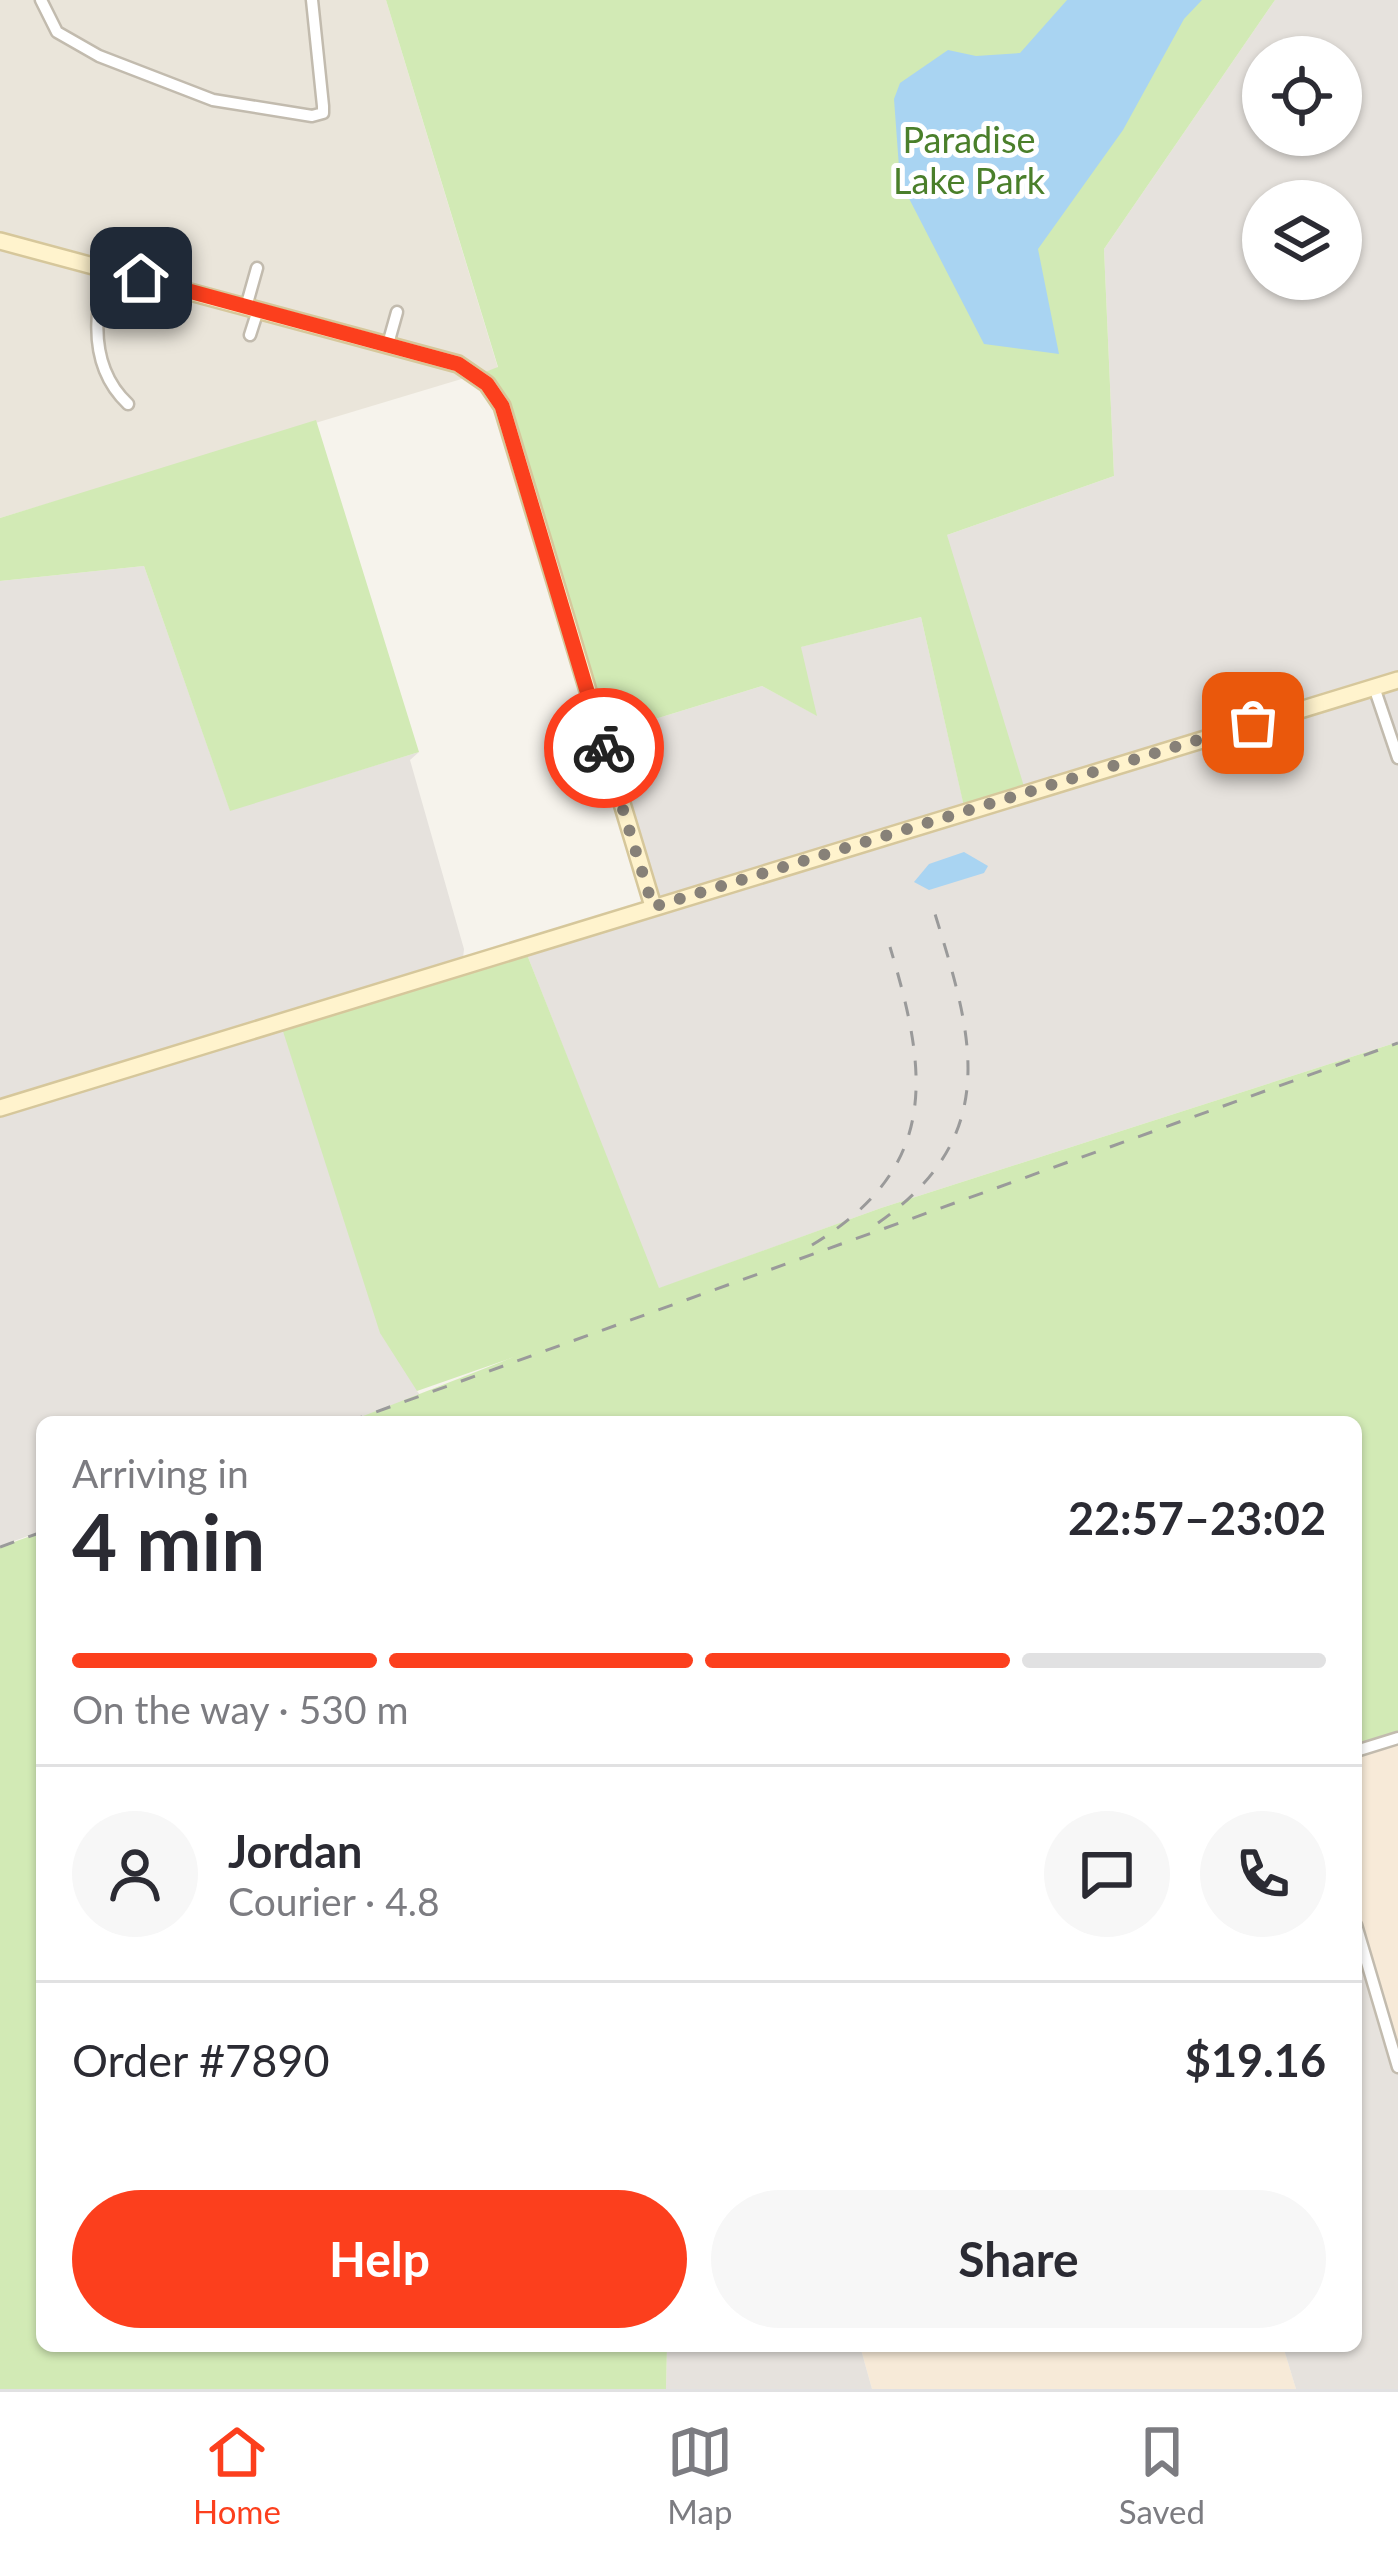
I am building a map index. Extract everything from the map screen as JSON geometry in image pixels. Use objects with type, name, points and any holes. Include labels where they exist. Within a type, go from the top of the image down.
[{"type":"street","points":[[41,0],[50,24],[72,41],[213,100],[261,112],[323,112],[312,0]]},
{"type":"street","points":[[114,237],[94,321],[110,380],[128,404]]},
{"type":"street","points":[[0,241],[388,344],[466,368],[487,384],[502,406],[653,907]]},
{"type":"street","points":[[250,335],[257,268]]},
{"type":"street","points":[[388,344],[397,312]]},
{"type":"street","points":[[0,1108],[1398,680]]},
{"type":"street","points":[[1374,687],[1398,758]]},
{"type":"street","points":[[1362,1748],[1398,1738]]},
{"type":"street","points":[[1362,1945],[1398,2067]]},
{"type":"shaded area","points":[[0,0],[386,0],[498,368],[0,518]]},
{"type":"shaded area","points":[[1275,0],[1398,0],[1398,1042],[881,1208],[658,1289],[524,947],[653,906],[600,736],[762,686],[816,715],[800,647],[921,617],[965,810],[947,535],[1114,476],[1104,249],[1242,48],[1242,156],[1362,156],[1362,36],[1250,36]]},
{"type":"shaded area","points":[[144,566],[230,810],[419,752],[410,760],[464,949],[417,1391],[421,1396],[365,1416],[36,1416],[36,1533],[0,1546],[0,581]]},
{"type":"shaded area","points":[[1398,1738],[1398,2067],[1362,1945],[1362,1749]]},
{"type":"shaded area","points":[[1362,1945],[1398,2067],[1398,2389],[1296,2389],[1285,2352],[1362,2352]]},
{"type":"shaded area","points":[[667,2352],[862,2352],[872,2389],[666,2389]]},
{"type":"shaded area","points":[[862,2352],[1285,2352],[1296,2389],[872,2389]]},
{"type":"green space","name":"Paradise Lake Park","points":[[386,0],[1275,0],[1250,36],[1242,36],[1242,48],[1104,249],[1114,476],[947,535],[1026,793],[965,811],[921,617],[801,647],[817,716],[762,686],[600,736],[502,406],[477,375],[498,367]]},
{"type":"green space","points":[[316,420],[419,752],[230,811],[144,566],[0,581],[0,518]]},
{"type":"green space","points":[[524,947],[659,1288],[881,1208],[1398,1042],[1398,1738],[1362,1749],[1362,1416],[363,1416],[514,1357],[417,1391],[380,1333],[280,1022]]},
{"type":"green space","points":[[36,1534],[36,2352],[667,2352],[666,2389],[0,2389],[0,1547]]},
{"type":"water","points":[[1067,0],[1202,0],[1184,19],[1123,130],[1038,249],[1059,354],[984,344],[900,181],[894,99],[900,83],[948,50],[976,56],[1020,53]]},
{"type":"water","points":[[964,852],[988,866],[984,873],[929,890],[914,882],[929,864]]},
{"type":"railway","points":[[878,1223],[919,1188],[947,1152],[962,1115],[968,1076],[966,1035],[931,901]]},
{"type":"railway","points":[[812,1245],[854,1215],[884,1183],[903,1150],[914,1114],[912,1036],[890,947]]},
{"type":"railway","points":[[365,1416],[1398,1043]]},
{"type":"railway","points":[[0,1547],[36,1534]]},
{"type":"way so far","points":[[604,748],[653,907],[1253,723]]},
{"type":"route","points":[[141,278],[458,364],[487,384],[502,406],[604,748]]}]
